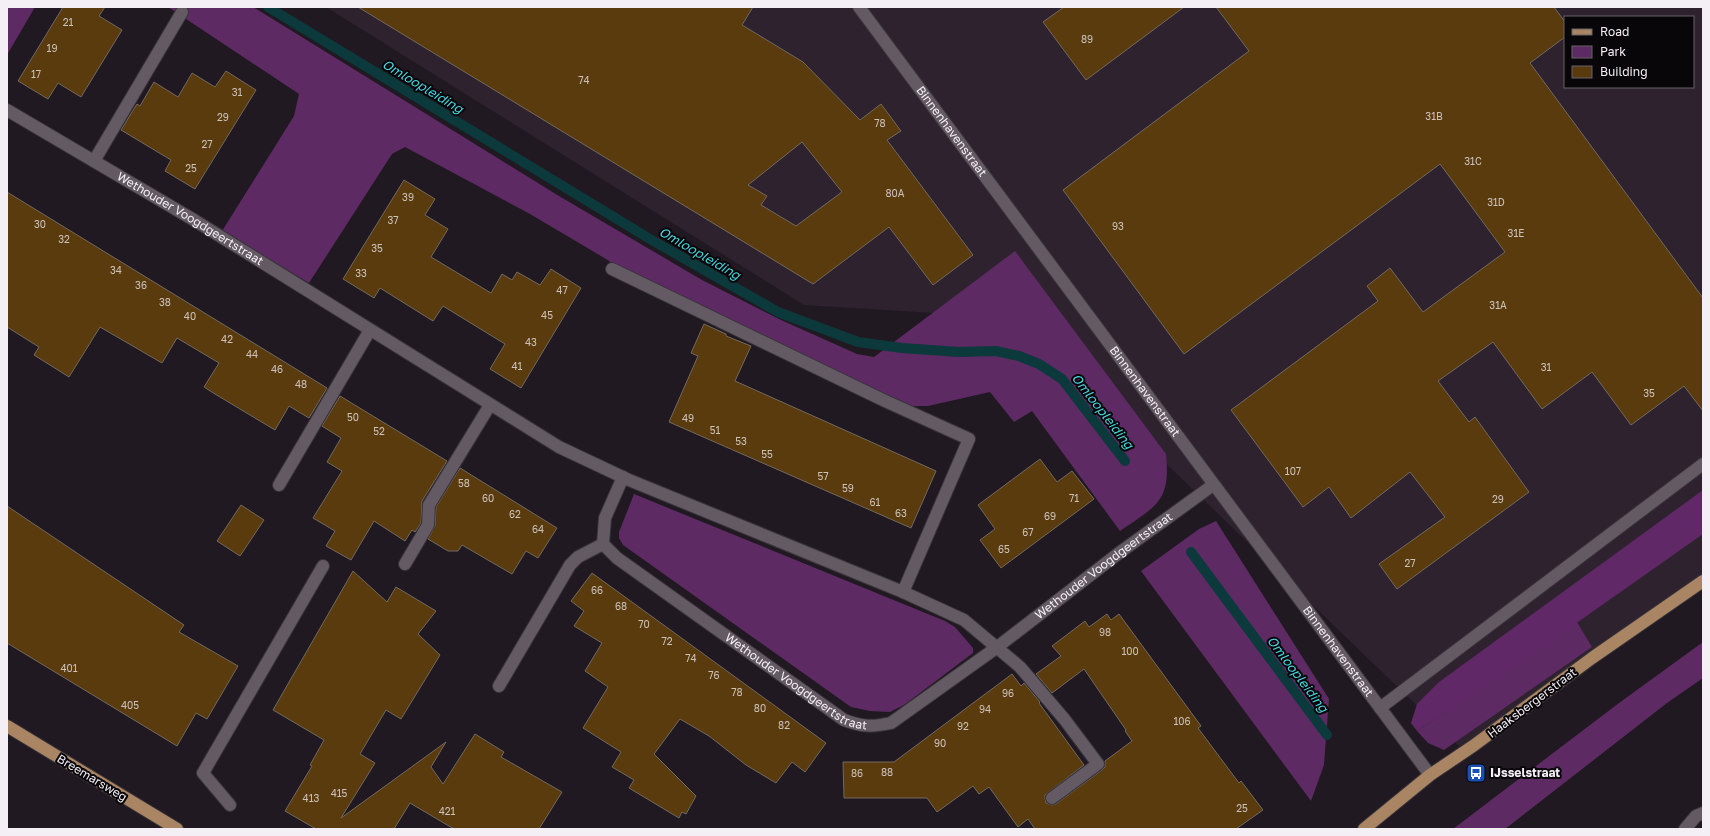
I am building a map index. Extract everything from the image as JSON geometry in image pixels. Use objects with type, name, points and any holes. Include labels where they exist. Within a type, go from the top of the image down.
[{"type":"main road","name":"Haaksbergerstraat","points":[[1364,829],[1430,775],[1474,746],[1592,658],[1703,581]]},
{"type":"main road","name":"Breemarsweg","points":[[7,727],[177,829]]},
{"type":"street","name":"Binnenhavenstraat","points":[[859,7],[1430,775]]},
{"type":"street","points":[[94,161],[182,12]]},
{"type":"street","name":"Wethouder Voogdgeertstraat","points":[[7,110],[214,232],[559,447],[622,477],[903,592],[964,620],[982,634],[996,648]]},
{"type":"street","points":[[612,270],[883,400],[970,439],[903,592]]},
{"type":"street","points":[[279,484],[370,330]]},
{"type":"street","points":[[406,564],[428,525],[429,505],[490,405]]},
{"type":"street","points":[[1380,708],[1703,464]]},
{"type":"street","points":[[499,686],[570,566],[578,558],[603,544],[605,518],[622,477]]},
{"type":"street","name":"Wethouder Voogdgeertstraat","points":[[603,544],[617,558],[844,720],[860,726],[873,726],[891,724],[996,648],[1119,553],[1213,485]]},
{"type":"street","points":[[230,805],[203,773],[323,566]]},
{"type":"street","points":[[996,648],[1020,667],[1065,720],[1098,764],[1052,798]]},
{"type":"street","points":[[1685,829],[1696,816],[1703,812]]},
{"type":"shaded area","points":[[326,7],[1703,7],[1703,580],[1463,750],[1015,318],[804,305]]},
{"type":"shaded area","points":[[1703,490],[1703,534],[1524,660],[1417,731],[1411,723],[1417,704],[1439,682]]},
{"type":"green space","points":[[7,7],[35,7],[7,55]]},
{"type":"green space","points":[[168,7],[253,7],[559,196],[702,280],[781,320],[857,354],[874,357],[1015,251],[1166,454],[1166,483],[1163,493],[1152,508],[1120,531],[1032,411],[1014,422],[990,392],[928,406],[908,406],[638,281],[606,259],[530,214],[405,147],[392,154],[309,283],[222,231],[294,116],[299,94]]},
{"type":"green space","points":[[634,494],[945,621],[955,627],[973,648],[973,653],[904,705],[890,712],[870,711],[851,707],[623,545],[619,538],[619,532]]},
{"type":"green space","points":[[1216,521],[1329,699],[1324,765],[1311,801],[1141,571],[1199,529]]},
{"type":"green space","points":[[1577,622],[1592,647],[1444,750],[1428,743],[1417,731]]},
{"type":"green space","points":[[1703,642],[1703,678],[1667,703],[1505,829],[1453,829],[1619,703]]},
{"type":"building","points":[[63,7],[105,7],[99,16],[122,30],[81,97],[58,83],[48,99],[18,81]]},
{"type":"building","points":[[358,7],[753,7],[742,25],[803,62],[860,120],[881,104],[901,131],[887,140],[973,255],[933,285],[889,227],[813,284]],"holes":[[[802,142],[842,192],[796,226],[761,205],[767,196],[748,185]]]},
{"type":"building","points":[[1064,7],[1184,7],[1086,80],[1043,22]]},
{"type":"building","points":[[1216,7],[1554,7],[1564,21],[1564,38],[1530,63],[1703,298],[1703,411],[1684,386],[1631,425],[1592,372],[1542,409],[1493,342],[1438,381],[1469,422],[1475,417],[1529,492],[1397,589],[1379,564],[1445,517],[1410,472],[1351,518],[1329,487],[1303,507],[1231,410],[1378,301],[1367,286],[1390,268],[1423,312],[1505,252],[1440,164],[1184,354],[1063,190],[1249,51]]},
{"type":"building","points":[[226,71],[256,90],[195,189],[165,171],[171,160],[121,130],[137,104],[140,106],[154,82],[178,97],[192,73],[215,87]]},
{"type":"building","points":[[404,180],[435,199],[425,215],[448,229],[431,257],[491,293],[502,274],[512,280],[517,272],[540,285],[551,269],[581,288],[521,388],[490,369],[505,344],[443,306],[433,321],[380,288],[374,298],[343,279]]},
{"type":"building","points":[[7,192],[327,388],[309,418],[289,406],[275,430],[215,394],[204,387],[219,363],[177,338],[162,363],[100,327],[69,377],[34,355],[39,347],[7,327]]},
{"type":"building","points":[[704,324],[726,334],[726,336],[751,346],[735,381],[936,471],[911,528],[669,422],[698,356],[691,353]]},
{"type":"building","points":[[340,396],[447,461],[422,501],[421,523],[415,532],[412,530],[405,541],[374,521],[351,560],[326,546],[335,531],[313,518],[342,471],[327,462],[341,438],[322,426]]},
{"type":"building","points":[[1040,459],[1057,482],[1072,471],[1094,499],[1001,568],[980,540],[995,529],[978,505]]},
{"type":"building","points":[[460,468],[557,528],[538,558],[526,551],[512,574],[462,545],[458,551],[448,551],[428,539],[435,526],[436,507]]},
{"type":"building","points":[[241,505],[264,520],[240,556],[217,541]]},
{"type":"building","points":[[7,506],[184,625],[179,632],[238,666],[207,719],[196,713],[177,746],[7,643]]},
{"type":"building","points":[[353,571],[387,602],[396,587],[436,611],[418,634],[440,655],[401,719],[386,710],[360,754],[375,763],[341,818],[446,742],[431,767],[443,784],[475,734],[504,752],[501,757],[562,792],[539,829],[454,829],[410,803],[394,829],[316,829],[285,811],[312,766],[310,765],[324,740],[273,710]]},
{"type":"building","points":[[592,573],[826,743],[805,772],[792,762],[776,783],[746,765],[709,736],[680,719],[654,754],[696,796],[686,814],[682,812],[679,818],[629,788],[634,780],[612,767],[621,752],[583,728],[608,687],[585,671],[602,643],[574,626],[584,611],[571,601]]},
{"type":"building","points":[[1107,614],[1111,620],[1119,614],[1201,726],[1198,728],[1239,783],[1241,781],[1263,810],[1236,829],[1035,829],[1028,819],[1018,827],[989,787],[979,794],[973,786],[937,812],[927,798],[844,798],[843,762],[894,762],[1012,674],[1021,686],[1024,683],[1040,702],[1039,703],[1084,765],[1045,795],[1046,803],[1052,805],[1056,804],[1102,770],[1105,767],[1105,761],[1132,741],[1084,669],[1052,693],[1036,674],[1061,656],[1052,646],[1085,621],[1089,627]]},
{"type":"waterway","name":"Omloopleiding","points":[[268,7],[650,239],[778,312],[858,342],[902,348],[959,352],[996,351],[1019,356],[1039,364],[1062,379],[1125,461]]},
{"type":"waterway","name":"Omloopleiding","points":[[1191,552],[1327,735]]},
{"type":"place","name":"IJsselstraat","points":[[1476,773]]}]
